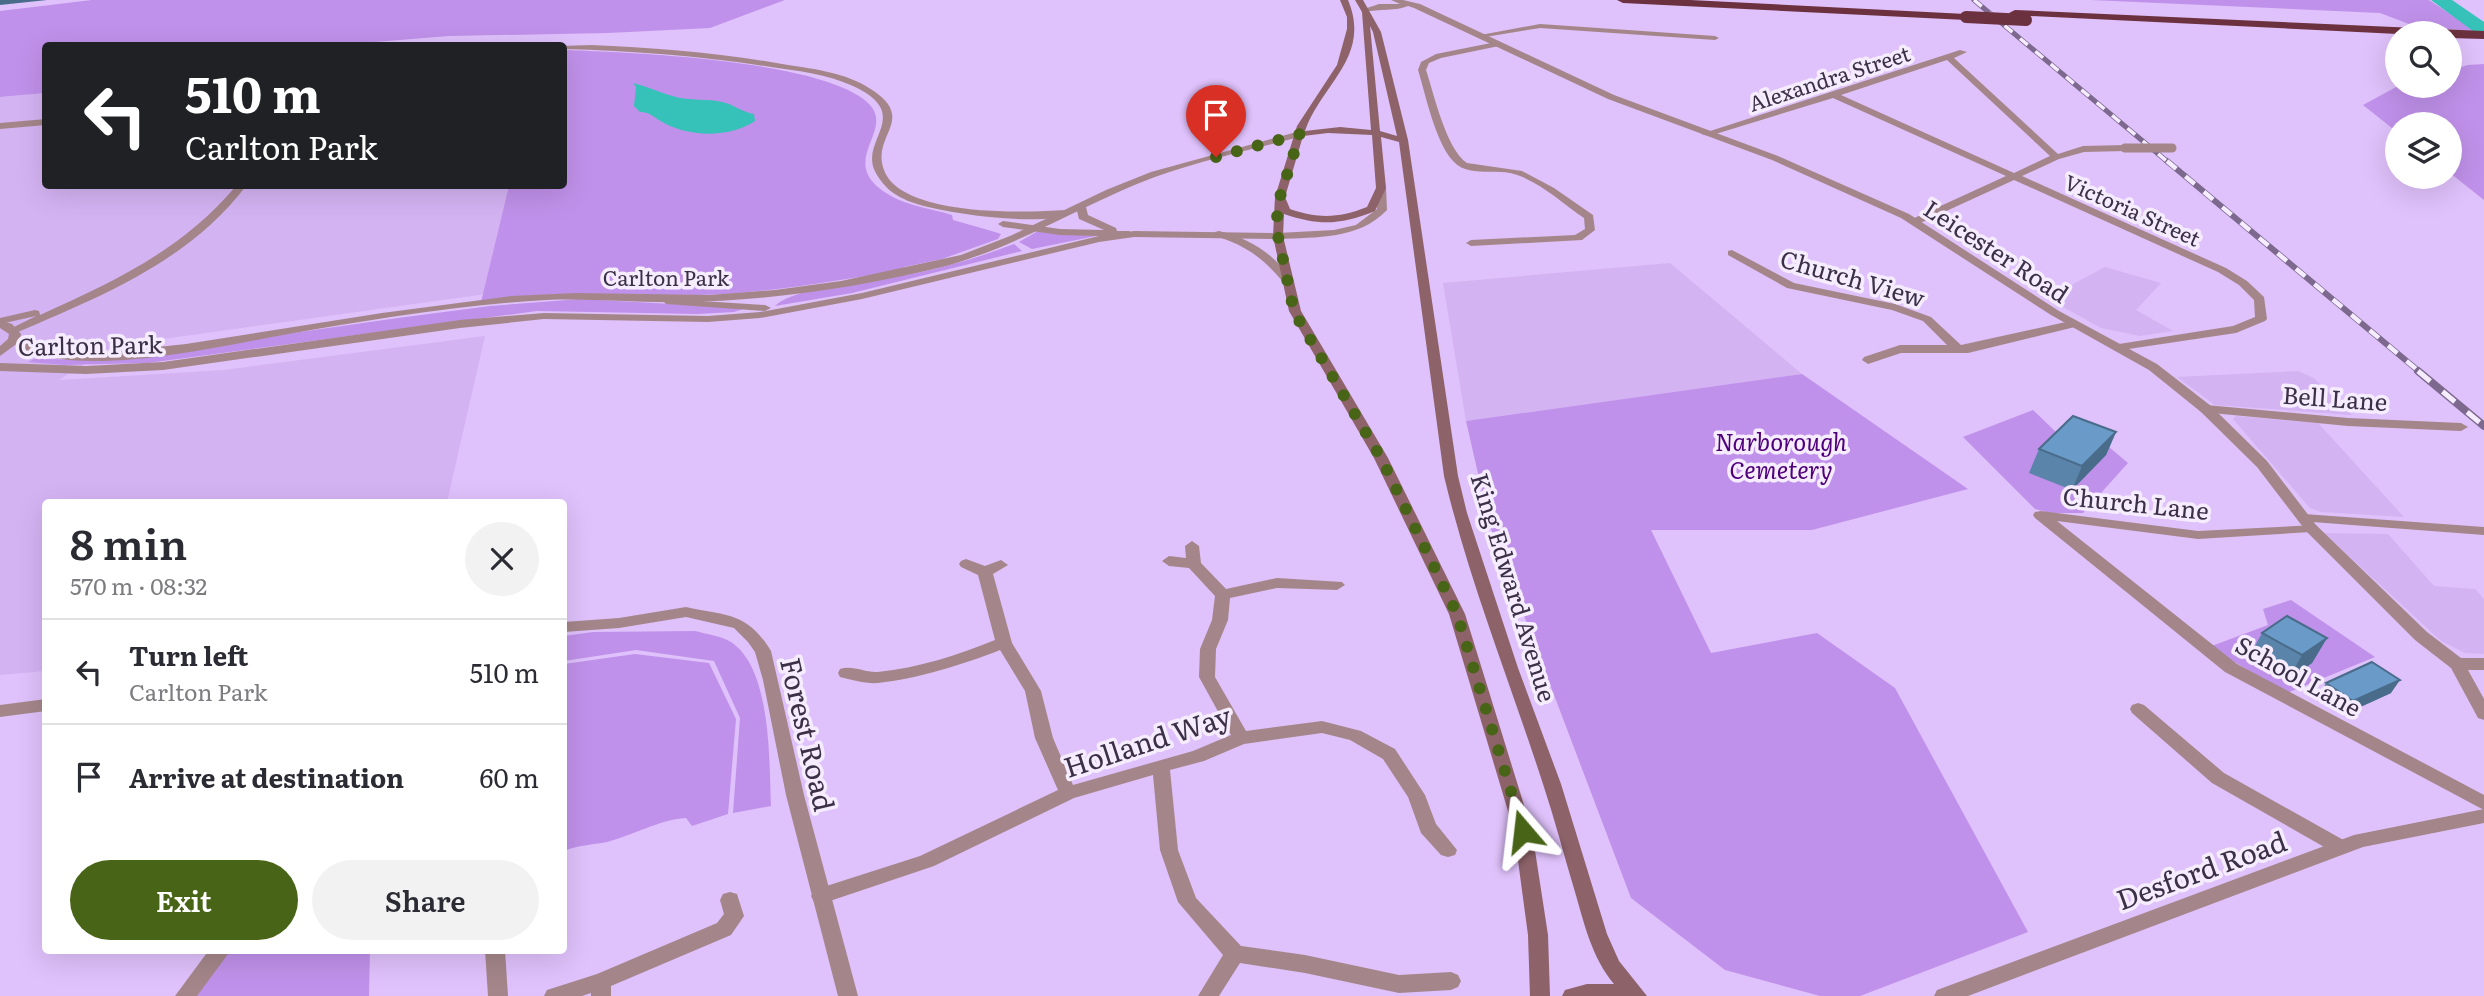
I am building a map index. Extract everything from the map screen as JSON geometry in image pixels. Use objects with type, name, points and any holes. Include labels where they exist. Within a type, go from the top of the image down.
[{"type":"highway","points":[[1623,0],[2015,13],[2385,34]]},
{"type":"highway","points":[[1752,0],[1962,13],[2026,20],[2385,34]]},
{"type":"highway","points":[[2462,34],[2484,35]]},
{"type":"highway","points":[[2462,41],[2484,42]]},
{"type":"main road","points":[[1344,0],[1351,29],[1341,65],[1302,126],[1280,197],[1278,236],[1294,312],[1381,458],[1457,614],[1523,831],[1538,935],[1540,996]]},
{"type":"main road","points":[[1280,197],[1286,211],[1314,221],[1344,221],[1371,209],[1381,188],[1363,8]]},
{"type":"main road","name":"King Edward Avenue","points":[[1363,8],[1377,32],[1403,140],[1449,463],[1460,513],[1510,668],[1552,784],[1597,934],[1612,967],[1637,996]]},
{"type":"main road","points":[[1300,134],[1338,128],[1377,132],[1403,140]]},
{"type":"main road","points":[[1572,996],[1591,991],[1615,991],[1630,996]]},
{"type":"street","name":"Leicester Road","points":[[1395,0],[1422,9],[1611,97],[1775,158],[1914,222],[2075,324],[2153,368],[2206,409],[2262,464],[2307,523],[2421,636],[2457,663]]},
{"type":"street","name":"Leicester Road","points":[[1363,8],[1388,5],[1422,9]]},
{"type":"street","points":[[1479,36],[1540,26],[1715,38]]},
{"type":"street","points":[[1471,243],[1578,239],[1590,230],[1589,217],[1551,191],[1512,170],[1476,168],[1458,161],[1451,149],[1422,70],[1425,62],[1439,56],[1496,44]]},
{"type":"street","points":[[567,47],[664,51],[745,60],[850,82],[867,90],[886,106],[890,116],[877,163],[882,179],[916,200],[979,215],[999,223],[1035,229],[1134,234]]},
{"type":"street","name":"Alexandra Street","points":[[1706,134],[1963,52]]},
{"type":"street","points":[[1948,57],[2056,157]]},
{"type":"street","name":"Victoria Street","points":[[1834,95],[2222,270],[2243,283],[2260,299],[2261,319],[2236,329],[2119,348]]},
{"type":"street","points":[[0,127],[42,122]]},
{"type":"street","name":"Carlton Park","points":[[0,322],[14,335],[20,347],[39,354],[63,357],[115,356],[506,300],[579,295],[648,298],[753,295],[862,279],[959,259],[1035,229],[1136,181],[1173,168],[1300,134]]},
{"type":"street","points":[[1914,222],[2056,157],[2083,149],[2172,148]]},
{"type":"street","name":"Carlton Park","points":[[0,366],[86,370],[163,366],[460,324],[544,316],[708,319],[760,315],[862,296],[1068,245],[1134,234],[1278,236],[1334,233],[1360,227],[1382,210],[1381,188]]},
{"type":"street","points":[[0,352],[14,335],[64,306],[121,281],[157,261],[210,220],[229,203],[239,189]]},
{"type":"street","points":[[1081,206],[1083,217],[1091,222],[1104,228],[1134,234]]},
{"type":"street","points":[[979,215],[1013,217],[1065,213]]},
{"type":"street","name":"Carlton Park","points":[[1218,234],[1245,241],[1264,251],[1288,281]]},
{"type":"street","name":"Church View","points":[[1732,253],[1791,286],[1895,307],[1927,319],[1958,349]]},
{"type":"street","points":[[648,298],[765,308]]},
{"type":"street","points":[[0,322],[64,306]]},
{"type":"street","points":[[1868,360],[1900,349],[1958,349],[1989,345],[2075,324]]},
{"type":"street","name":"Bell Lane","points":[[2206,409],[2348,422],[2460,427]]},
{"type":"street","name":"Church Lane","points":[[2040,515],[2198,535],[2307,523],[2484,531]]},
{"type":"street","name":"School Lane","points":[[2040,515],[2231,668],[2484,803]]},
{"type":"street","points":[[1192,546],[1194,564],[1223,595],[1220,620],[1208,649],[1207,677],[1241,738]]},
{"type":"street","points":[[1170,561],[1194,564]]},
{"type":"street","points":[[966,564],[985,572],[1001,565]]},
{"type":"street","points":[[985,572],[1004,643],[1033,691],[1044,738],[1068,793]]},
{"type":"street","points":[[1223,595],[1277,583],[1337,585]]},
{"type":"street","name":"Forest Road","points":[[567,627],[618,623],[686,612],[739,624],[754,638],[763,651],[771,680],[786,755],[848,996]]},
{"type":"street","points":[[846,673],[876,678],[961,660],[1004,643]]},
{"type":"street","points":[[2457,663],[2484,664]]},
{"type":"street","points":[[2457,663],[2484,714]]},
{"type":"street","points":[[1,712],[42,706]]},
{"type":"street","points":[[2138,709],[2218,778],[2340,848]]},
{"type":"street","name":"Holland Way","points":[[821,896],[927,861],[1068,793],[1161,768],[1241,738],[1322,727],[1355,735],[1389,754],[1416,795],[1428,828],[1448,850]]},
{"type":"street","points":[[1161,768],[1169,850],[1188,902],[1235,954],[1305,964],[1399,984],[1451,981]]},
{"type":"street","name":"Desford Road","points":[[1944,996],[2361,840],[2484,816]]},
{"type":"street","points":[[554,996],[601,988],[723,929],[734,916],[730,900]]},
{"type":"street","points":[[185,996],[218,954]]},
{"type":"street","points":[[1209,996],[1235,954]]},
{"type":"street","points":[[495,956],[498,996]]},
{"type":"shaded area","points":[[633,83],[680,98],[723,102],[754,114],[755,121],[745,127],[722,133],[698,133],[674,128],[650,114],[640,112],[634,106],[636,87]]},
{"type":"shaded area","points":[[42,93],[42,189],[514,189],[486,294],[113,346],[59,380],[224,370],[485,336],[448,499],[42,499],[42,671],[0,675],[0,97]]},
{"type":"shaded area","points":[[1670,263],[1802,374],[1466,421],[1443,283]]},
{"type":"shaded area","points":[[2105,267],[2161,283],[2136,310],[2173,331],[2140,336],[2101,328],[2047,298]]},
{"type":"shaded area","points":[[2298,371],[2314,378],[2352,415],[2215,405],[2177,377]]},
{"type":"shaded area","points":[[2236,416],[2318,423],[2404,517],[2321,512],[2310,508],[2233,419]]},
{"type":"shaded area","points":[[2324,533],[2388,534],[2434,586],[2475,589],[2484,599],[2484,654],[2465,653],[2441,641]]},
{"type":"green space","points":[[92,0],[785,0],[710,28],[449,36],[375,42],[42,42],[42,93],[0,97],[0,11]]},
{"type":"green space","points":[[2091,0],[2429,0],[2461,21],[2401,21],[2380,13]]},
{"type":"green space","points":[[2462,22],[2476,31],[2462,30]]},
{"type":"green space","points":[[567,50],[725,61],[772,68],[848,90],[870,105],[876,116],[876,126],[865,160],[867,172],[874,184],[905,202],[952,215],[953,220],[1001,234],[998,239],[942,259],[904,267],[902,270],[801,286],[673,296],[536,295],[481,302],[508,189],[567,189]]},
{"type":"green space","points":[[2484,64],[2484,200],[2462,183],[2462,112],[2385,112],[2385,122],[2363,105],[2385,93],[2385,98],[2462,98],[2462,67]]},
{"type":"green space","points":[[1038,231],[1096,236],[1032,249],[1019,242]]},
{"type":"green space","points":[[1014,244],[1022,251],[852,293],[775,306],[803,293],[933,269]]},
{"type":"green space","points":[[580,299],[746,308],[734,312],[697,314],[537,311],[148,363],[64,365],[28,362],[34,359],[104,360],[490,306]]},
{"type":"green space","name":"Narborough Cemetery","points":[[1802,374],[1968,489],[1812,530],[1651,530],[1711,653],[1817,633],[1895,688],[2028,932],[1860,996],[1820,996],[1725,970],[1631,898],[1490,526],[1466,421]]},
{"type":"green space","points":[[2033,410],[2057,433],[2090,431],[2128,463],[2083,513],[2050,513],[2035,509],[1963,437]]},
{"type":"green space","points":[[2291,600],[2375,657],[2287,693],[2209,647],[2268,625],[2263,609]]},
{"type":"green space","points":[[695,631],[731,642],[744,655],[761,694],[766,718],[771,806],[733,813],[740,718],[714,661],[636,650],[567,661],[567,636],[593,632]]},
{"type":"green space","points":[[635,654],[709,663],[736,719],[728,814],[692,826],[686,818],[676,819],[607,842],[567,850],[567,664]]},
{"type":"green space","points":[[218,954],[370,954],[369,996],[185,996]]},
{"type":"building","points":[[2073,416],[2116,432],[2082,466],[2039,449]]},
{"type":"building","points":[[2287,616],[2327,638],[2302,655],[2262,633]]},
{"type":"building","points":[[2372,662],[2400,680],[2353,701],[2326,683]]},
{"type":"waterway","points":[[2440,0],[2484,30]]},
{"type":"railway","points":[[1974,0],[2169,163]]},
{"type":"railway","points":[[2167,161],[2421,373]]},
{"type":"railway","points":[[2418,371],[2484,426]]},
{"type":"route","points":[[1216,157],[1300,134],[1277,213],[1278,236],[1294,312],[1381,458],[1457,614],[1523,831]]}]
